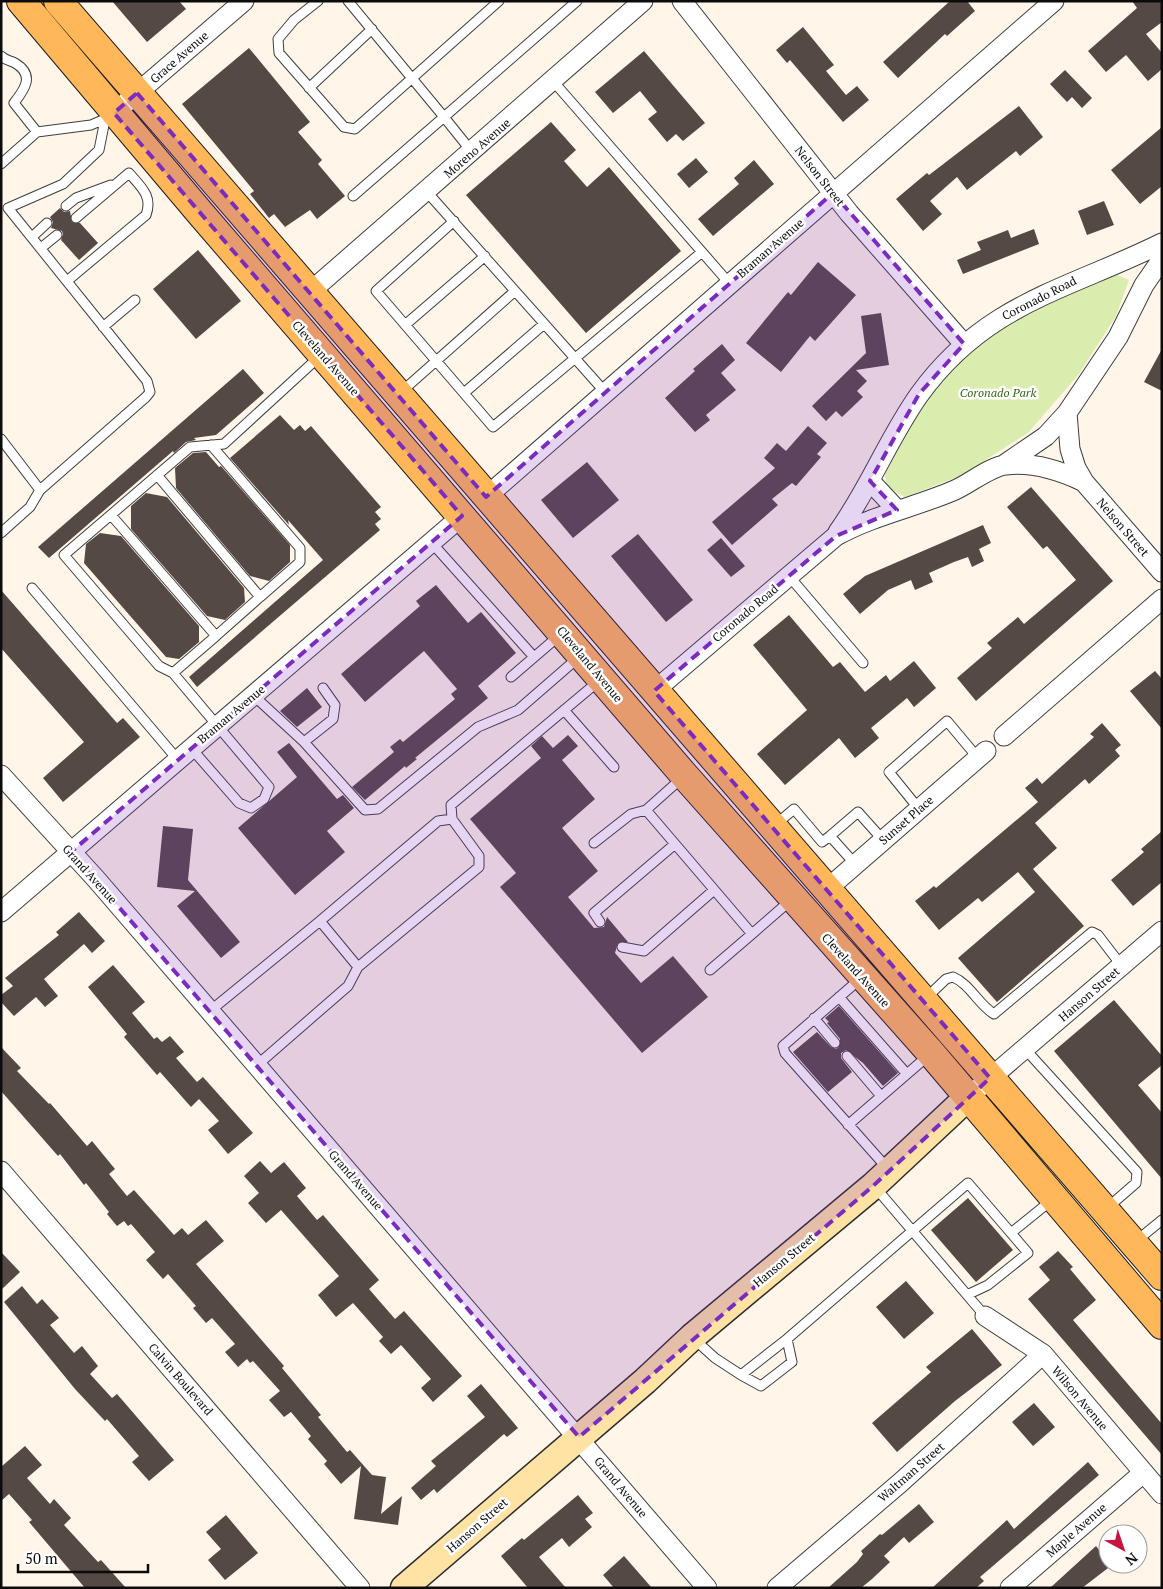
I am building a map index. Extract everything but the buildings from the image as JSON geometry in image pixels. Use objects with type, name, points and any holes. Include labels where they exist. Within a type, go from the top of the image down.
[{"type":"main road","name":"Cleveland Avenue","points":[[21,1],[109,116],[322,354],[793,899],[931,1053],[967,1098],[1162,1325]]},
{"type":"main road","points":[[58,1],[772,828],[1162,1276]]},
{"type":"main road","points":[[416,462],[456,489],[486,497]]},
{"type":"main road","points":[[462,516],[491,526],[532,549]]},
{"type":"street","name":"Grace Avenue","points":[[109,116],[244,1]]},
{"type":"street","name":"Moreno Avenue","points":[[310,292],[427,192],[643,1]]},
{"type":"street","name":"Nelson Street","points":[[682,1],[833,193],[964,344]]},
{"type":"street","name":"Braman Avenue","points":[[486,497],[1054,1]]},
{"type":"street","name":"Coronado Road","points":[[836,536],[854,510],[910,407],[944,363],[964,344],[992,323],[1039,296],[1162,243]]},
{"type":"street","name":"Coronado Road","points":[[654,691],[836,536],[855,525],[956,490],[1004,465],[1046,436],[1067,413],[1118,337],[1144,285],[1162,259]]},
{"type":"street","points":[[1067,413],[1070,449],[1076,468],[1084,482]]},
{"type":"street","name":"Coronado Road","points":[[1004,465],[1023,464],[1066,474],[1084,482]]},
{"type":"street","points":[[870,480],[896,510]]},
{"type":"street","name":"Nelson Street","points":[[1084,482],[1162,572]]},
{"type":"street","name":"Braman Avenue","points":[[1,912],[462,516]]},
{"type":"street","points":[[1004,736],[1162,599]]},
{"type":"street","name":"Sunset Place","points":[[826,890],[982,754]]},
{"type":"street","name":"Grand Avenue","points":[[1,775],[210,1011],[707,1588]]},
{"type":"street","name":"Hanson Street","points":[[404,1588],[579,1438],[692,1337],[881,1178],[967,1098],[1162,931]]},
{"type":"street","name":"Calvin Boulevard","points":[[1,1171],[360,1588]]},
{"type":"street","name":"Wilson Avenue","points":[[985,1316],[1043,1354],[1143,1474],[1162,1494]]},
{"type":"street","name":"Waltman Street","points":[[777,1588],[900,1483],[1043,1354]]},
{"type":"street","name":"Maple Avenue","points":[[1010,1588],[1143,1474]]},
{"type":"lane","points":[[318,1],[294,20],[278,39],[278,53],[344,127],[355,129],[499,1]]},
{"type":"lane","points":[[348,1],[472,152]]},
{"type":"lane","points":[[353,196],[577,1]]},
{"type":"lane","points":[[309,88],[372,30]]},
{"type":"lane","points":[[2,59],[14,62],[23,69],[28,82],[26,89],[14,102],[37,132]]},
{"type":"lane","points":[[552,81],[730,284]]},
{"type":"lane","points":[[1,164],[37,132],[91,125],[109,116]]},
{"type":"lane","points":[[1,533],[30,507],[40,490],[146,398],[150,392],[147,381],[128,356],[8,208],[63,184],[98,150],[109,116]]},
{"type":"lane","points":[[67,281],[146,215],[150,201],[147,194],[129,173],[76,218]]},
{"type":"lane","points":[[66,206],[76,198],[118,182]]},
{"type":"lane","points":[[427,192],[605,392]]},
{"type":"lane","points":[[454,222],[376,291],[493,427],[702,252]]},
{"type":"lane","points":[[32,237],[47,223]]},
{"type":"lane","points":[[41,248],[57,234]]},
{"type":"lane","points":[[405,325],[485,256]]},
{"type":"lane","points":[[398,395],[516,291]]},
{"type":"lane","points":[[103,327],[134,300]]},
{"type":"lane","points":[[464,393],[544,324]]},
{"type":"lane","points":[[32,588],[185,754],[240,803],[251,808],[264,799],[269,787],[173,673],[159,666],[64,555],[190,447],[224,444],[322,354]]},
{"type":"lane","points":[[1,439],[40,490]]},
{"type":"lane","points":[[173,673],[300,562],[300,548],[211,445]]},
{"type":"lane","points":[[157,475],[260,597]]},
{"type":"lane","points":[[111,515],[216,636]]},
{"type":"lane","points":[[431,542],[534,657]]},
{"type":"lane","points":[[789,576],[863,663]]},
{"type":"lane","points":[[511,677],[563,632]]},
{"type":"lane","points":[[253,695],[304,742],[365,810],[378,809],[478,726],[518,710],[581,655]]},
{"type":"lane","points":[[256,1066],[348,986],[358,967],[479,867],[479,856],[452,819],[451,805],[602,679]]},
{"type":"lane","points":[[304,742],[333,718],[335,705],[323,688]]},
{"type":"lane","points":[[564,710],[614,766]]},
{"type":"lane","points":[[919,808],[888,772],[947,721],[982,754]]},
{"type":"lane","points":[[594,843],[631,814],[646,810],[686,776]]},
{"type":"lane","points":[[772,828],[794,809],[822,842],[858,812],[883,840]]},
{"type":"lane","points":[[646,810],[752,934]]},
{"type":"lane","points":[[210,1011],[320,921],[438,820],[452,819]]},
{"type":"lane","points":[[830,836],[854,864]]},
{"type":"lane","points":[[600,922],[594,913],[675,844]]},
{"type":"lane","points":[[622,947],[644,951],[714,890]]},
{"type":"lane","points":[[710,970],[793,899]]},
{"type":"lane","points":[[320,921],[358,967]]},
{"type":"lane","points":[[923,1001],[946,979],[953,976],[962,980],[986,1008],[994,1014],[1092,932],[1098,935],[1121,965]]},
{"type":"lane","points":[[863,978],[839,996],[783,1046],[785,1053],[848,1125],[913,1231],[969,1294],[985,1316]]},
{"type":"lane","points":[[839,996],[872,1038],[906,1074]]},
{"type":"lane","points":[[814,1018],[835,1038]]},
{"type":"lane","points":[[1024,1048],[1137,1172],[1136,1183],[1105,1211]]},
{"type":"lane","points":[[848,1125],[931,1053]]},
{"type":"lane","points":[[850,1056],[867,1073],[881,1096]]},
{"type":"lane","points":[[741,1375],[787,1339],[968,1183],[1028,1253],[988,1285],[969,1294]]},
{"type":"lane","points":[[1011,1233],[1053,1198]]},
{"type":"lane","points":[[1133,1243],[1162,1220]]},
{"type":"lane","points":[[692,1337],[715,1358],[761,1386],[792,1362],[787,1339]]},
{"type":"highlighted area","points":[[137,93],[486,497],[833,193],[964,344],[919,394],[870,481],[897,510],[836,536],[654,691],[990,1078],[873,1186],[579,1437],[71,852],[462,516],[114,113]]},
{"type":"green space","name":"Coronado Park","points":[[1115,274],[1129,280],[1116,316],[1079,374],[1028,433],[960,476],[905,497],[887,487],[884,469],[944,377],[974,345],[1020,314]]}]
